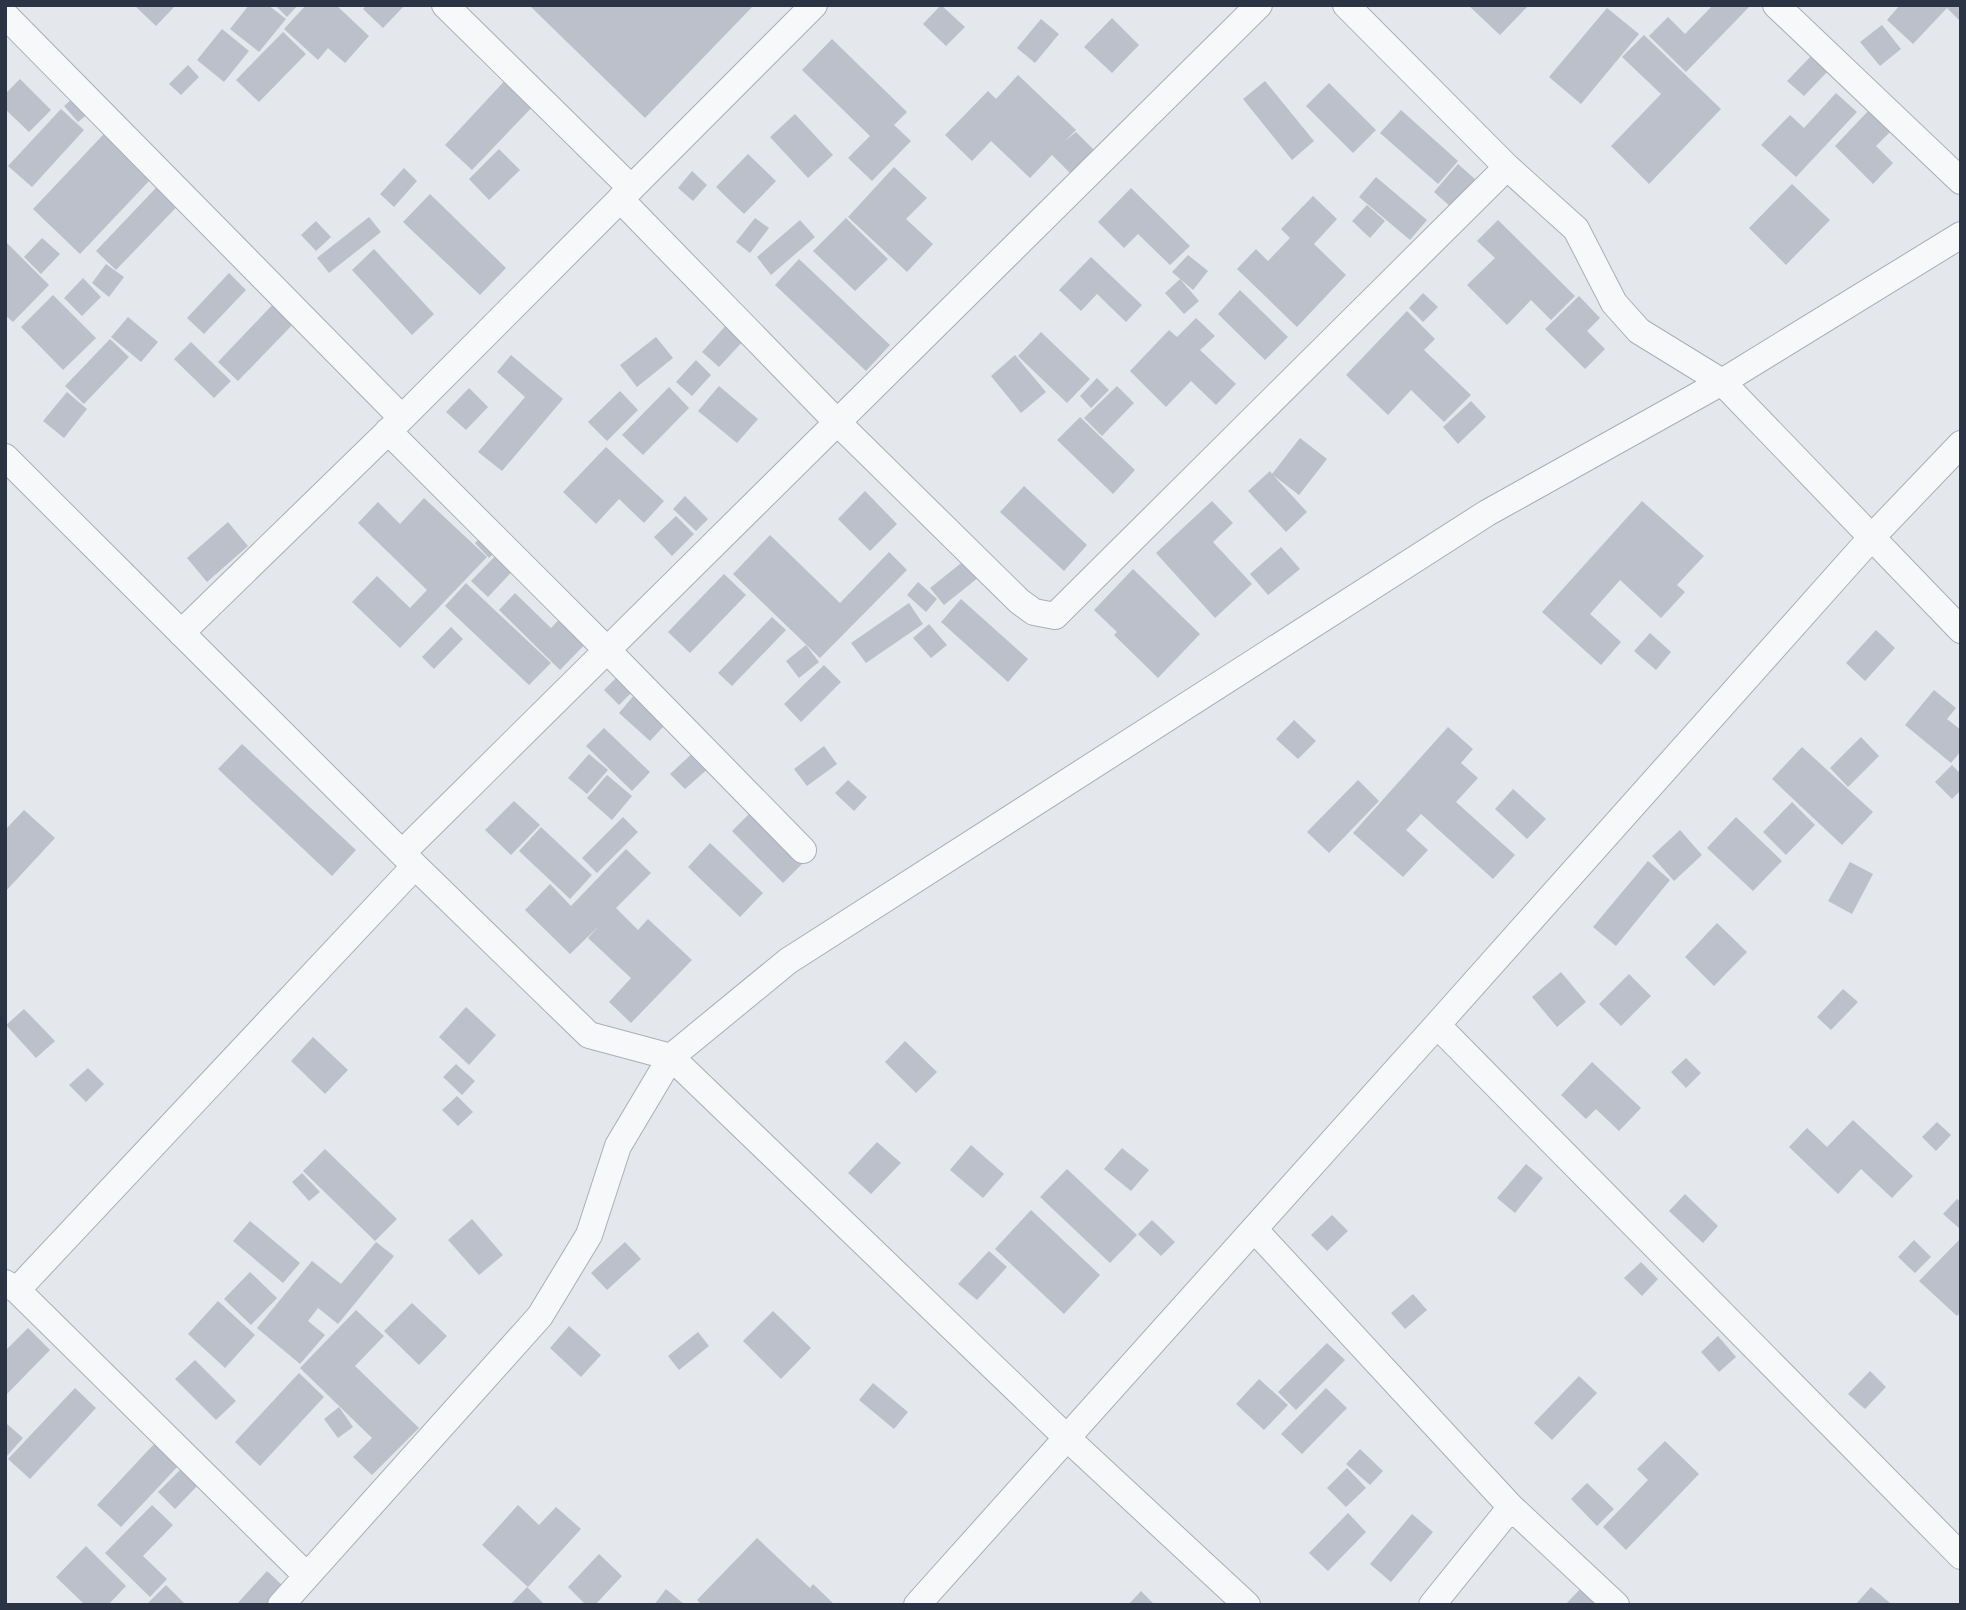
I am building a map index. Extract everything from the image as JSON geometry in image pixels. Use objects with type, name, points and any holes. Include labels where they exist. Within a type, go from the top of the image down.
[{"type":"street","points":[[445,5],[626,194],[837,422],[1019,601],[1034,612],[1055,616],[1507,167]]},
{"type":"street","points":[[181,633],[395,425],[814,5]]},
{"type":"street","points":[[307,1576],[11,1287],[607,650],[1259,5]]},
{"type":"street","points":[[1346,5],[1507,167],[1576,229],[1614,303],[1639,331],[1723,382],[1961,630]]},
{"type":"street","points":[[1776,5],[1961,181]]},
{"type":"street","points":[[5,15],[607,650],[803,850]]},
{"type":"street","points":[[281,1605],[541,1316],[589,1234],[618,1146],[671,1057],[799,954],[1487,513],[1723,382],[1961,235]]},
{"type":"street","points":[[916,1605],[1871,537],[1961,444]]},
{"type":"street","points":[[5,457],[408,860],[589,1035],[671,1057],[1066,1437],[1247,1605]]},
{"type":"street","points":[[1437,1025],[1961,1556]]},
{"type":"street","points":[[1254,1229],[1511,1507],[1616,1605]]},
{"type":"street","points":[[1432,1605],[1511,1507]]},
{"type":"building","points":[[134,5],[176,5],[156,26]]},
{"type":"building","points":[[249,5],[268,5],[286,19],[259,52],[230,29]]},
{"type":"building","points":[[275,5],[298,5],[287,17]]},
{"type":"building","points":[[306,5],[336,5],[369,36],[345,63],[328,48],[318,60],[284,29]]},
{"type":"building","points":[[367,5],[405,5],[383,28],[363,9]]},
{"type":"building","points":[[529,5],[754,5],[645,118]]},
{"type":"building","points":[[941,5],[965,27],[946,46],[923,24]]},
{"type":"building","points":[[1468,5],[1529,5],[1500,35]]},
{"type":"building","points":[[1713,5],[1751,5],[1686,72],[1649,36],[1668,17],[1685,34]]},
{"type":"building","points":[[1900,5],[1961,5],[1961,22],[1947,8],[1913,44],[1887,20]]},
{"type":"building","points":[[1607,8],[1639,34],[1581,104],[1549,77]]},
{"type":"building","points":[[1112,18],[1139,45],[1112,73],[1084,47]]},
{"type":"building","points":[[1041,19],[1059,34],[1035,63],[1017,48]]},
{"type":"building","points":[[1882,25],[1901,49],[1880,66],[1860,42]]},
{"type":"building","points":[[222,29],[249,51],[224,82],[197,60]]},
{"type":"building","points":[[283,32],[306,54],[259,102],[236,80]]},
{"type":"building","points":[[1644,35],[1721,109],[1649,184],[1611,146],[1661,94],[1622,57]]},
{"type":"building","points":[[832,39],[907,112],[894,125],[911,141],[872,181],[848,158],[870,136],[802,70]]},
{"type":"building","points":[[1813,54],[1829,70],[1804,96],[1787,81]]},
{"type":"building","points":[[188,65],[199,77],[181,95],[169,84]]},
{"type":"building","points":[[510,75],[538,101],[472,170],[445,145]]},
{"type":"building","points":[[1018,75],[1076,130],[1064,142],[1076,132],[1095,151],[1072,175],[1052,155],[1030,178],[991,141],[972,161],[945,135],[988,91],[996,99]]},
{"type":"building","points":[[20,79],[51,110],[29,132],[5,109],[5,94]]},
{"type":"building","points":[[1265,81],[1314,141],[1292,160],[1243,99]]},
{"type":"building","points":[[1329,83],[1376,130],[1353,153],[1306,106]]},
{"type":"building","points":[[81,91],[96,107],[78,122],[64,106]]},
{"type":"building","points":[[1836,93],[1857,112],[1796,177],[1761,145],[1790,115],[1804,128]]},
{"type":"building","points":[[61,109],[84,130],[32,187],[8,166]]},
{"type":"building","points":[[1401,110],[1458,161],[1438,184],[1380,133]]},
{"type":"building","points":[[1869,110],[1891,131],[1876,146],[1893,163],[1873,184],[1835,146]]},
{"type":"building","points":[[795,114],[833,155],[808,178],[770,137]]},
{"type":"building","points":[[119,118],[167,162],[80,254],[33,209]]},
{"type":"building","points":[[499,149],[520,170],[489,200],[469,179]]},
{"type":"building","points":[[748,154],[776,181],[744,214],[716,187]]},
{"type":"building","points":[[1458,164],[1476,180],[1452,208],[1434,192]]},
{"type":"building","points":[[894,167],[927,198],[906,219],[933,244],[907,272],[848,217]]},
{"type":"building","points":[[404,168],[417,181],[394,207],[380,194]]},
{"type":"building","points":[[692,171],[707,185],[693,201],[678,188]]},
{"type":"building","points":[[171,172],[191,192],[116,270],[96,251]]},
{"type":"building","points":[[1376,177],[1427,220],[1410,240],[1359,197]]},
{"type":"building","points":[[1792,184],[1830,220],[1786,265],[1749,228]]},
{"type":"building","points":[[1131,188],[1190,246],[1170,265],[1138,234],[1124,248],[1098,222]]},
{"type":"building","points":[[430,194],[506,268],[480,295],[403,222]]},
{"type":"building","points":[[1313,196],[1337,219],[1314,244],[1346,275],[1297,327],[1237,269],[1256,249],[1268,261],[1290,238],[1281,229]]},
{"type":"building","points":[[1367,205],[1385,221],[1370,238],[1352,221]]},
{"type":"building","points":[[369,217],[381,232],[329,273],[317,258]]},
{"type":"building","points":[[755,218],[769,228],[750,253],[736,242]]},
{"type":"building","points":[[846,218],[888,259],[855,291],[813,251]]},
{"type":"building","points":[[800,220],[815,237],[771,275],[757,257]]},
{"type":"building","points":[[1498,220],[1575,296],[1551,320],[1531,300],[1507,325],[1467,285],[1495,258],[1477,241]]},
{"type":"building","points":[[316,221],[331,237],[316,251],[301,235]]},
{"type":"building","points":[[42,238],[60,254],[41,274],[24,257]]},
{"type":"building","points":[[7,243],[49,285],[13,322],[5,315]]},
{"type":"building","points":[[374,249],[434,314],[412,335],[352,270]]},
{"type":"building","points":[[1188,255],[1208,271],[1193,290],[1172,272]]},
{"type":"building","points":[[1091,257],[1142,305],[1126,322],[1097,294],[1081,311],[1059,290]]},
{"type":"building","points":[[799,259],[890,345],[866,371],[775,285]]},
{"type":"building","points":[[106,264],[124,277],[109,297],[92,283]]},
{"type":"building","points":[[229,273],[246,290],[204,334],[187,318]]},
{"type":"building","points":[[83,278],[101,297],[82,316],[64,298]]},
{"type":"building","points":[[1180,279],[1199,301],[1184,314],[1165,293]]},
{"type":"building","points":[[1240,290],[1288,337],[1265,360],[1218,314]]},
{"type":"building","points":[[1423,293],[1438,307],[1423,322],[1409,308]]},
{"type":"building","points":[[53,295],[96,338],[63,370],[21,327]]},
{"type":"building","points":[[1579,296],[1600,318],[1587,331],[1605,349],[1585,369],[1545,329]]},
{"type":"building","points":[[277,300],[298,319],[238,381],[218,362]]},
{"type":"building","points":[[1407,311],[1435,339],[1424,350],[1471,395],[1444,422],[1411,390],[1388,415],[1346,375]]},
{"type":"building","points":[[128,317],[158,342],[141,362],[111,337]]},
{"type":"building","points":[[1196,318],[1215,336],[1200,350],[1236,384],[1216,405],[1191,381],[1166,407],[1130,371],[1169,330],[1177,337]]},
{"type":"building","points":[[729,322],[746,338],[719,367],[702,352]]},
{"type":"building","points":[[1041,332],[1090,379],[1067,403],[1018,356]]},
{"type":"building","points":[[656,337],[673,358],[637,387],[620,365]]},
{"type":"building","points":[[110,339],[129,357],[84,404],[65,386]]},
{"type":"building","points":[[191,342],[231,381],[214,398],[174,359]]},
{"type":"building","points":[[511,355],[563,399],[502,471],[478,452],[525,397],[497,372]]},
{"type":"building","points":[[1015,355],[1046,392],[1021,413],[991,376]]},
{"type":"building","points":[[696,360],[711,375],[692,396],[676,382]]},
{"type":"building","points":[[1097,378],[1109,390],[1091,408],[1080,396]]},
{"type":"building","points":[[719,386],[758,419],[737,443],[698,411]]},
{"type":"building","points":[[1117,386],[1134,403],[1102,436],[1084,418]]},
{"type":"building","points":[[669,387],[689,408],[643,455],[622,435]]},
{"type":"building","points":[[469,388],[488,407],[466,430],[446,412]]},
{"type":"building","points":[[620,391],[638,410],[607,441],[588,422]]},
{"type":"building","points":[[67,392],[87,409],[64,438],[43,421]]},
{"type":"building","points":[[1471,401],[1486,417],[1458,444],[1443,427]]},
{"type":"building","points":[[1080,417],[1135,470],[1113,494],[1057,440]]},
{"type":"building","points":[[1300,438],[1327,459],[1299,495],[1273,475],[1307,512],[1286,532],[1248,491],[1270,471],[1272,474]]},
{"type":"building","points":[[606,447],[664,501],[644,523],[619,499],[596,524],[563,492]]},
{"type":"building","points":[[1024,486],[1087,545],[1064,571],[1000,512]]},
{"type":"building","points":[[865,491],[897,524],[870,551],[838,519]]},
{"type":"building","points":[[685,496],[708,519],[696,531],[673,509]]},
{"type":"building","points":[[424,498],[487,557],[400,648],[352,602],[377,576],[410,608],[427,590],[358,523],[378,502],[400,524]]},
{"type":"building","points":[[1212,501],[1233,523],[1213,542],[1252,584],[1215,618],[1156,553]]},
{"type":"building","points":[[1642,501],[1704,556],[1677,585],[1685,592],[1661,618],[1620,580],[1590,614],[1621,642],[1601,665],[1542,612]]},
{"type":"building","points":[[676,516],[694,534],[672,556],[654,537]]},
{"type":"building","points":[[228,522],[248,546],[207,582],[187,558]]},
{"type":"building","points":[[492,527],[506,542],[489,558],[475,543]]},
{"type":"building","points":[[770,535],[840,603],[889,552],[907,570],[820,658],[733,574]]},
{"type":"building","points":[[504,547],[521,562],[488,597],[471,581]]},
{"type":"building","points":[[1281,547],[1300,569],[1268,595],[1250,574]]},
{"type":"building","points":[[975,552],[989,569],[944,605],[930,588]]},
{"type":"building","points":[[1133,569],[1200,634],[1158,678],[1114,635],[1117,632],[1094,610]]},
{"type":"building","points":[[724,574],[746,595],[690,653],[668,632]]},
{"type":"building","points":[[918,582],[937,599],[926,612],[907,595]]},
{"type":"building","points":[[466,583],[551,663],[529,685],[445,606]]},
{"type":"building","points":[[515,593],[551,628],[570,608],[596,633],[560,670],[499,610]]},
{"type":"building","points":[[961,599],[1028,659],[1008,682],[941,622]]},
{"type":"building","points":[[909,603],[923,624],[866,663],[851,643]]},
{"type":"building","points":[[772,617],[786,630],[732,686],[718,673]]},
{"type":"building","points":[[929,624],[947,645],[931,658],[913,638]]},
{"type":"building","points":[[451,627],[463,639],[434,669],[422,657]]},
{"type":"building","points":[[1876,630],[1895,648],[1865,681],[1846,663]]},
{"type":"building","points":[[1650,633],[1671,652],[1656,670],[1634,651]]},
{"type":"building","points":[[806,645],[819,662],[799,678],[786,661]]},
{"type":"building","points":[[824,665],[841,682],[801,722],[784,704]]},
{"type":"building","points":[[621,673],[636,688],[619,705],[604,690]]},
{"type":"building","points":[[642,686],[674,715],[650,741],[619,713]]},
{"type":"building","points":[[1934,690],[1956,708],[1947,719],[1961,730],[1961,751],[1951,763],[1905,725]]},
{"type":"building","points":[[1294,720],[1316,741],[1298,759],[1276,739]]},
{"type":"building","points":[[1448,727],[1473,749],[1461,763],[1478,778],[1456,802],[1515,855],[1493,879],[1421,814],[1406,830],[1428,850],[1403,877],[1353,833]]},
{"type":"building","points":[[604,728],[650,772],[632,791],[586,746]]},
{"type":"building","points":[[1861,737],[1879,756],[1848,787],[1830,768]]},
{"type":"building","points":[[242,744],[356,850],[332,876],[218,769]]},
{"type":"building","points":[[824,746],[837,764],[807,786],[794,769]]},
{"type":"building","points":[[1802,747],[1873,812],[1842,845],[1772,779]]},
{"type":"building","points":[[696,750],[711,766],[685,789],[670,774]]},
{"type":"building","points":[[589,754],[608,770],[587,794],[568,778]]},
{"type":"building","points":[[1952,765],[1961,774],[1961,790],[1952,799],[1935,782]]},
{"type":"building","points":[[607,775],[632,796],[612,820],[587,798]]},
{"type":"building","points":[[848,780],[867,797],[854,811],[835,793]]},
{"type":"building","points":[[1358,780],[1379,801],[1329,853],[1307,832]]},
{"type":"building","points":[[1513,789],[1546,819],[1527,839],[1495,809]]},
{"type":"building","points":[[514,801],[540,825],[511,855],[485,830]]},
{"type":"building","points":[[1792,802],[1815,825],[1786,855],[1763,832]]},
{"type":"building","points":[[758,805],[809,857],[783,883],[732,831]]},
{"type":"building","points":[[24,810],[55,838],[5,892],[5,830]]},
{"type":"building","points":[[623,817],[638,832],[597,873],[582,858]]},
{"type":"building","points":[[1736,817],[1782,861],[1753,891],[1707,848]]},
{"type":"building","points":[[541,827],[592,875],[570,899],[519,851]]},
{"type":"building","points":[[1680,830],[1702,855],[1674,881],[1652,856]]},
{"type":"building","points":[[710,843],[763,893],[740,917],[688,867]]},
{"type":"building","points":[[626,849],[651,873],[616,908],[638,930],[648,919],[692,960],[631,1023],[609,1002],[631,978],[588,938],[599,926],[570,954],[525,910],[550,884],[571,906]]},
{"type":"building","points":[[1648,861],[1670,880],[1616,946],[1593,927]]},
{"type":"building","points":[[1850,862],[1873,874],[1852,914],[1828,901]]},
{"type":"building","points":[[1717,923],[1747,952],[1714,986],[1685,957]]},
{"type":"building","points":[[1561,972],[1586,1002],[1557,1027],[1532,997]]},
{"type":"building","points":[[1629,974],[1651,996],[1621,1026],[1599,1004]]},
{"type":"building","points":[[1843,989],[1858,1002],[1831,1030],[1817,1017]]},
{"type":"building","points":[[466,1007],[496,1035],[469,1065],[439,1037]]},
{"type":"building","points":[[24,1009],[55,1041],[36,1058],[6,1025]]},
{"type":"building","points":[[313,1037],[348,1070],[325,1094],[291,1061]]},
{"type":"building","points":[[905,1041],[937,1072],[916,1093],[885,1062]]},
{"type":"building","points":[[1686,1058],[1701,1073],[1686,1088],[1671,1072]]},
{"type":"building","points":[[1592,1062],[1641,1108],[1619,1131],[1596,1109],[1586,1119],[1561,1095]]},
{"type":"building","points":[[456,1064],[475,1081],[462,1095],[443,1077]]},
{"type":"building","points":[[88,1068],[104,1084],[86,1102],[69,1085]]},
{"type":"building","points":[[457,1096],[473,1112],[458,1126],[442,1110]]},
{"type":"building","points":[[1853,1120],[1913,1176],[1892,1198],[1861,1169],[1838,1194],[1789,1147],[1807,1128],[1827,1147]]},
{"type":"building","points":[[1937,1122],[1951,1135],[1936,1151],[1922,1137]]},
{"type":"building","points":[[877,1142],[901,1163],[871,1194],[848,1173]]},
{"type":"building","points":[[971,1145],[1004,1174],[983,1198],[950,1170]]},
{"type":"building","points":[[1122,1148],[1149,1170],[1131,1191],[1104,1169]]},
{"type":"building","points":[[325,1149],[397,1219],[375,1241],[303,1171]]},
{"type":"building","points":[[1526,1164],[1543,1178],[1515,1213],[1497,1198]]},
{"type":"building","points":[[1067,1169],[1137,1235],[1110,1263],[1040,1197]]},
{"type":"building","points":[[302,1173],[320,1192],[309,1201],[292,1182]]},
{"type":"building","points":[[1685,1194],[1718,1226],[1703,1243],[1669,1211]]},
{"type":"building","points":[[1957,1199],[1961,1202],[1959,1228],[1943,1214]]},
{"type":"building","points":[[1031,1210],[1100,1275],[1064,1314],[995,1249]]},
{"type":"building","points":[[1332,1215],[1348,1231],[1327,1251],[1311,1235]]},
{"type":"building","points":[[472,1219],[503,1255],[479,1275],[448,1240]]},
{"type":"building","points":[[1152,1220],[1175,1242],[1161,1256],[1138,1234]]},
{"type":"building","points":[[250,1221],[300,1263],[283,1283],[233,1241]]},
{"type":"building","points":[[1961,1238],[1961,1312],[1957,1316],[1919,1281]]},
{"type":"building","points":[[1914,1240],[1931,1257],[1915,1273],[1898,1257]]},
{"type":"building","points":[[376,1242],[394,1256],[338,1324],[318,1308],[308,1321],[325,1335],[300,1364],[257,1328],[312,1261],[341,1284]]},
{"type":"building","points":[[625,1242],[641,1259],[607,1290],[591,1273]]},
{"type":"building","points":[[989,1251],[1007,1267],[977,1300],[958,1284]]},
{"type":"building","points":[[1641,1262],[1658,1279],[1642,1296],[1624,1278]]},
{"type":"building","points":[[250,1272],[277,1298],[251,1325],[224,1299]]},
{"type":"building","points":[[1413,1294],[1427,1310],[1405,1329],[1391,1313]]},
{"type":"building","points":[[218,1301],[255,1335],[225,1368],[188,1334]]},
{"type":"building","points":[[412,1303],[447,1336],[419,1365],[384,1331]]},
{"type":"building","points":[[356,1310],[384,1336],[355,1366],[419,1428],[372,1475],[353,1457],[372,1438],[300,1368]]},
{"type":"building","points":[[773,1311],[811,1348],[781,1379],[743,1341]]},
{"type":"building","points":[[569,1326],[601,1355],[581,1377],[550,1348]]},
{"type":"building","points":[[28,1328],[50,1350],[5,1396],[5,1351]]},
{"type":"building","points":[[698,1332],[709,1346],[679,1370],[668,1356]]},
{"type":"building","points":[[1718,1336],[1736,1357],[1719,1372],[1701,1352]]},
{"type":"building","points":[[1327,1343],[1345,1360],[1296,1410],[1278,1392]]},
{"type":"building","points":[[195,1360],[236,1401],[216,1420],[175,1379]]},
{"type":"building","points":[[1870,1371],[1886,1387],[1865,1409],[1848,1394]]},
{"type":"building","points":[[299,1373],[324,1397],[260,1466],[235,1442]]},
{"type":"building","points":[[1579,1376],[1597,1393],[1552,1440],[1534,1423]]},
{"type":"building","points":[[1259,1379],[1288,1405],[1264,1430],[1236,1404]]},
{"type":"building","points":[[873,1383],[908,1412],[894,1429],[859,1400]]},
{"type":"building","points":[[75,1388],[96,1408],[30,1479],[8,1459]]},
{"type":"building","points":[[1326,1388],[1347,1408],[1302,1454],[1281,1434]]},
{"type":"building","points":[[339,1407],[353,1427],[338,1438],[324,1419]]},
{"type":"building","points":[[7,1424],[23,1438],[7,1456],[5,1426]]},
{"type":"building","points":[[1665,1441],[1699,1474],[1626,1550],[1603,1527],[1648,1480],[1637,1469]]},
{"type":"building","points":[[155,1443],[179,1465],[121,1527],[97,1505]]},
{"type":"building","points":[[1360,1449],[1383,1471],[1370,1485],[1346,1464]]},
{"type":"building","points":[[184,1466],[201,1482],[175,1509],[158,1492]]},
{"type":"building","points":[[1347,1468],[1366,1488],[1346,1507],[1327,1488]]},
{"type":"building","points":[[1587,1483],[1614,1509],[1597,1526],[1571,1499]]},
{"type":"building","points":[[152,1505],[173,1525],[143,1556],[167,1579],[150,1597],[105,1553]]},
{"type":"building","points":[[518,1505],[539,1525],[556,1507],[581,1529],[528,1587],[482,1545]]},
{"type":"building","points":[[1348,1513],[1366,1532],[1328,1571],[1309,1553]]},
{"type":"building","points":[[1412,1514],[1433,1532],[1391,1582],[1370,1564]]},
{"type":"building","points":[[757,1538],[810,1588],[813,1584],[835,1605],[702,1605],[697,1600]]},
{"type":"building","points":[[86,1546],[126,1586],[108,1605],[85,1605],[56,1577]]},
{"type":"building","points":[[599,1554],[622,1576],[595,1605],[586,1605],[568,1587]]},
{"type":"building","points":[[267,1571],[283,1586],[266,1605],[236,1605]]},
{"type":"building","points":[[166,1585],[186,1605],[146,1605]]},
{"type":"building","points":[[1584,1585],[1605,1605],[1565,1605]]},
{"type":"building","points":[[527,1587],[545,1605],[510,1605]]},
{"type":"building","points":[[1871,1587],[1890,1603],[1855,1605]]},
{"type":"building","points":[[666,1589],[685,1605],[654,1605]]},
{"type":"building","points":[[1141,1591],[1155,1605],[1128,1605]]}]
